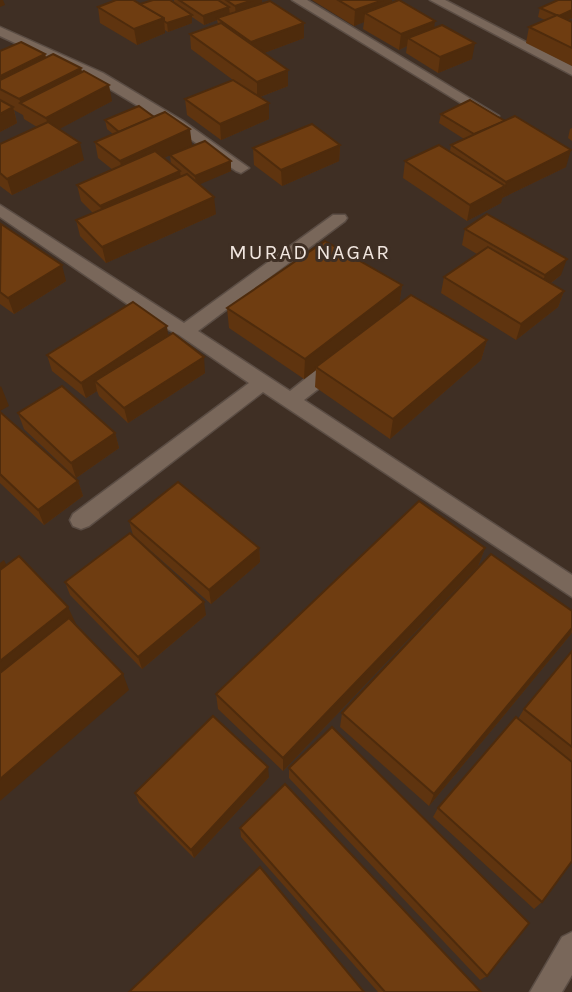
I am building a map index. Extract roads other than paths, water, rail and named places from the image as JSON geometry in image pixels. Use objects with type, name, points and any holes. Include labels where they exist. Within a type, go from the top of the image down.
[{"type":"street","points":[[436,0],[572,71]]},
{"type":"street","points":[[293,2],[501,121]]},
{"type":"street","points":[[0,31],[98,76],[178,124],[241,168]]},
{"type":"street","points":[[0,210],[161,319],[185,331],[261,384],[572,587]]},
{"type":"street","points":[[185,331],[339,218]]},
{"type":"street","points":[[289,402],[355,349]]},
{"type":"street","points":[[81,520],[261,384]]},
{"type":"street","points":[[545,992],[572,947]]},
{"type":"district","name":"MURAD NAGAR","points":[[310,252]]}]
